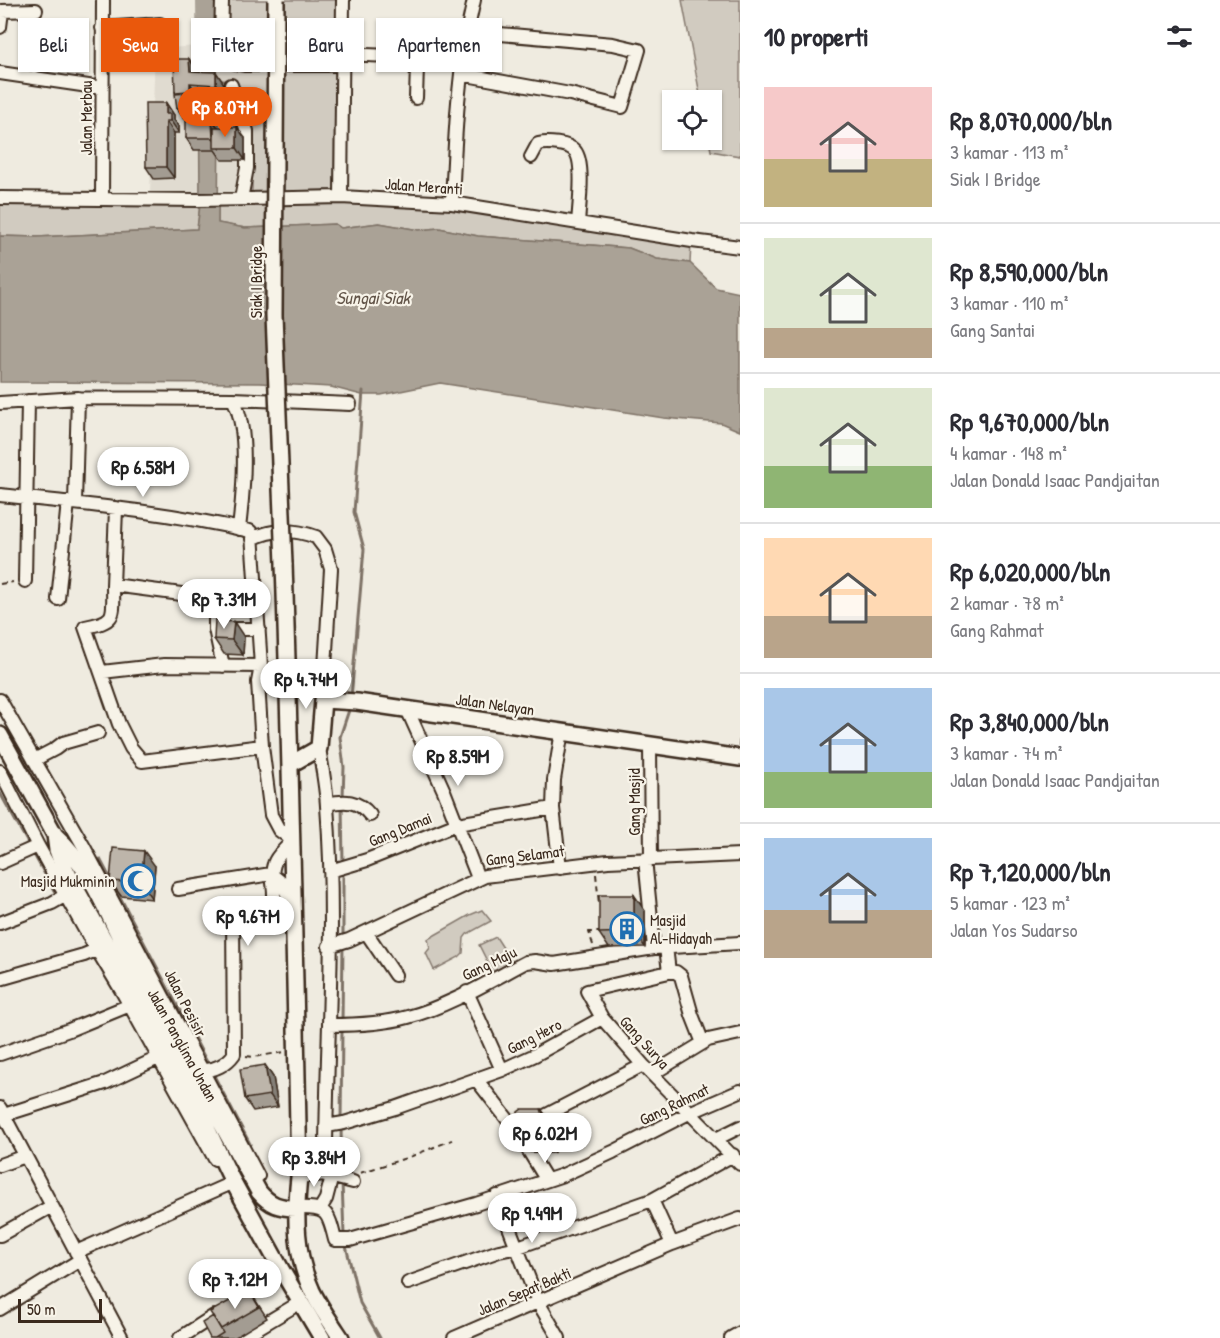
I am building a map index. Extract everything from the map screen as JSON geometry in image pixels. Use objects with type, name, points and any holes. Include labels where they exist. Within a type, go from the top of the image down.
[{"type":"main road","name":"Siak I Bridge","points":[[276,0],[273,315],[291,764],[299,1177],[296,1208],[298,1237],[305,1274],[313,1293],[341,1338]]},
{"type":"main road","name":"Jalan Nelayan","points":[[323,700],[357,702],[740,758]]},
{"type":"main road","points":[[291,764],[319,748],[323,700]]},
{"type":"main road","name":"Jalan Panglima Undan","points":[[4,742],[56,835],[76,855],[148,978],[209,1116],[229,1176],[322,1338]]},
{"type":"main road","name":"Jalan Panglima Undan","points":[[56,835],[57,850],[61,861],[149,1031],[266,1201],[274,1206],[296,1208]]},
{"type":"street","name":"Jalan Merbau","points":[[102,18],[103,0]]},
{"type":"street","points":[[222,0],[223,47],[226,57],[233,63],[244,65],[287,63]]},
{"type":"street","points":[[343,0],[343,18]]},
{"type":"street","points":[[469,18],[474,0]]},
{"type":"street","points":[[0,27],[2,11],[36,10]]},
{"type":"street","points":[[452,203],[460,74],[570,94],[622,107],[639,50],[613,44],[502,34]]},
{"type":"street","points":[[364,59],[414,57],[417,66],[416,98]]},
{"type":"street","name":"Jalan Merbau","points":[[102,72],[102,199]]},
{"type":"street","points":[[341,197],[342,72]]},
{"type":"street","points":[[0,73],[102,88]]},
{"type":"street","points":[[231,85],[247,131],[247,168],[241,200]]},
{"type":"street","points":[[531,157],[538,144],[547,143],[571,148],[576,152],[580,183],[578,223]]},
{"type":"street","name":"Jalan Meranti","points":[[0,198],[200,201],[341,197],[452,203],[692,242],[740,247]]},
{"type":"street","points":[[58,599],[71,502],[78,398]]},
{"type":"street","points":[[0,403],[78,398],[233,399],[350,404]]},
{"type":"street","points":[[233,399],[240,414],[242,433],[243,494],[239,529]]},
{"type":"street","points":[[25,581],[28,401]]},
{"type":"street","points":[[0,495],[71,502],[250,531],[259,629],[261,666],[258,682],[262,746],[271,815],[279,830],[292,840],[277,857],[271,873],[273,904],[235,911],[233,915],[234,1054],[230,1059],[210,1069]]},
{"type":"street","points":[[116,509],[113,608],[109,619],[103,624],[85,627],[119,724],[131,748],[142,761],[262,746]]},
{"type":"street","points":[[252,539],[272,531],[284,531],[316,537],[324,549],[331,569],[323,700]]},
{"type":"street","points":[[114,585],[153,589],[208,599],[215,603],[215,629],[223,666]]},
{"type":"street","points":[[215,629],[259,629]]},
{"type":"street","points":[[102,672],[164,665],[261,666]]},
{"type":"street","points":[[0,700],[34,760],[135,955]]},
{"type":"street","points":[[407,709],[478,878]]},
{"type":"street","points":[[561,868],[553,808],[554,780],[562,731]]},
{"type":"street","points":[[34,760],[63,743],[98,733]]},
{"type":"street","name":"Gang Masjid","points":[[650,746],[648,859],[660,947]]},
{"type":"street","points":[[296,1208],[317,1207],[320,1209],[339,1178],[335,1125],[338,1025],[331,981],[338,802],[319,748]]},
{"type":"street","points":[[0,771],[31,849],[59,899],[125,1008],[149,1031],[155,1060],[229,1176],[78,1256],[0,1309]]},
{"type":"street","points":[[338,802],[362,805],[370,815]]},
{"type":"street","name":"Gang Damai","points":[[334,871],[457,824],[553,808]]},
{"type":"street","points":[[0,863],[31,849]]},
{"type":"street","name":"Gang Selamat","points":[[333,945],[349,940],[478,878],[595,862],[740,855]]},
{"type":"street","points":[[178,889],[271,873]]},
{"type":"street","points":[[271,873],[282,883],[292,906]]},
{"type":"street","points":[[0,923],[59,899]]},
{"type":"street","points":[[366,932],[395,975]]},
{"type":"street","name":"Gang Maju","points":[[338,1025],[406,1018],[428,1011],[526,962],[554,964],[660,947],[740,943]]},
{"type":"street","points":[[660,947],[669,972]]},
{"type":"street","points":[[0,979],[91,952]]},
{"type":"street","points":[[602,1018],[587,991],[676,972],[681,976],[703,1043]]},
{"type":"street","name":"Jalan Pesisir","points":[[148,978],[210,1069],[258,1175],[259,1192]]},
{"type":"street","points":[[467,992],[502,1070]]},
{"type":"street","points":[[0,1054],[125,1008]]},
{"type":"street","name":"Gang Surya","points":[[602,1018],[647,1070],[736,1159]]},
{"type":"street","name":"Gang Hero","points":[[335,1125],[502,1070],[535,1055],[602,1018]]},
{"type":"street","points":[[519,1134],[533,1122],[703,1043],[723,1035],[740,1033]]},
{"type":"street","points":[[122,1338],[2,1111],[105,1083],[155,1060]]},
{"type":"street","points":[[476,1080],[519,1134],[546,1179]]},
{"type":"street","name":"Gang Rahmat","points":[[320,1209],[344,1241],[497,1196],[581,1168],[689,1113],[740,1091]]},
{"type":"street","points":[[716,1139],[740,1127]]},
{"type":"street","points":[[0,1166],[26,1156]]},
{"type":"street","points":[[408,1283],[652,1200],[736,1159]]},
{"type":"street","points":[[299,1177],[339,1178]]},
{"type":"street","points":[[497,1196],[538,1302],[559,1338]]},
{"type":"street","points":[[652,1200],[672,1244]]},
{"type":"street","points":[[0,1235],[52,1206]]},
{"type":"street","name":"Jalan Sepat Bakti","points":[[454,1338],[672,1244],[740,1219]]},
{"type":"street","points":[[180,1338],[282,1271]]},
{"type":"street","points":[[241,1338],[301,1302]]},
{"type":"street","points":[[731,1338],[740,1333]]},
{"type":"path","points":[[595,862],[600,906]]},
{"type":"path","points":[[596,956],[589,932],[603,932]]},
{"type":"path","points":[[234,1054],[254,1058],[296,1050]]},
{"type":"path","points":[[339,1178],[355,1176],[452,1140]]},
{"type":"shaded area","points":[[216,0],[336,0],[336,18],[287,18],[287,72],[335,72],[334,190],[252,192],[252,130],[249,118],[235,82],[215,79],[215,72],[275,72],[275,18],[216,18]]},
{"type":"shaded area","points":[[682,0],[740,0],[740,156],[711,151],[722,150],[722,90],[699,90]]},
{"type":"shaded area","points":[[191,46],[191,72],[215,72],[215,79],[235,82],[252,130],[252,192],[150,194],[154,72],[179,72],[179,47]]},
{"type":"shaded area","points":[[340,202],[451,207],[691,244],[690,263],[657,259],[629,248],[478,236],[439,228],[419,230],[379,223],[341,228],[335,224],[245,228],[218,223],[218,205]]},
{"type":"shaded area","points":[[0,204],[200,205],[197,229],[37,237],[0,236]]},
{"type":"shaded area","points":[[482,910],[491,921],[467,934],[464,938],[463,953],[459,957],[434,970],[426,953],[430,948],[428,939]]},
{"type":"shaded area","points":[[496,937],[514,965],[494,975],[479,945]]},
{"type":"water","name":"Sungai Siak","points":[[199,72],[215,72],[214,113],[219,118],[218,223],[245,228],[335,224],[341,228],[379,223],[419,230],[439,228],[478,236],[629,248],[657,259],[690,263],[716,288],[740,293],[740,431],[721,423],[664,418],[440,383],[381,395],[362,395],[331,387],[260,383],[0,382],[0,236],[37,237],[197,229],[200,205]]},
{"type":"building","points":[[179,59],[189,59],[191,72],[216,72],[216,85],[190,83],[190,91],[175,92],[174,72],[179,72]]},
{"type":"building","points":[[188,93],[189,107],[177,108],[175,94]]},
{"type":"building","points":[[145,103],[166,103],[166,114],[170,114],[170,121],[166,121],[166,167],[146,167]]},
{"type":"building","points":[[186,120],[212,120],[213,138],[186,138]]},
{"type":"building","points":[[214,127],[237,127],[237,148],[214,148]]},
{"type":"building","points":[[215,620],[234,622],[232,640],[214,639]]},
{"type":"building","points":[[113,848],[144,851],[141,883],[110,881]]},
{"type":"building","points":[[599,895],[634,895],[634,932],[599,933]]},
{"type":"building","points":[[265,1065],[270,1095],[245,1099],[240,1069]]},
{"type":"building","points":[[522,1109],[541,1109],[552,1128],[546,1130],[544,1137],[519,1137],[518,1112]]},
{"type":"building","points":[[249,1290],[259,1307],[221,1329],[210,1312]]},
{"type":"building","points":[[213,1316],[223,1333],[210,1338],[202,1323]]},
{"type":"waterway","points":[[206,0],[207,81]]},
{"type":"waterway","points":[[212,101],[231,102],[231,129]]},
{"type":"waterway","points":[[351,698],[364,549],[354,512],[363,391]]},
{"type":"waterway","points":[[343,797],[344,767],[340,737],[350,707]]},
{"type":"waterway","points":[[0,793],[29,845]]},
{"type":"waterway","points":[[342,804],[343,863]]},
{"type":"waterway","points":[[32,851],[56,894]]},
{"type":"waterway","points":[[100,859],[209,1066]]},
{"type":"waterway","points":[[343,870],[343,938]]},
{"type":"waterway","points":[[342,1022],[343,945]]},
{"type":"waterway","points":[[341,1121],[342,1029]]},
{"type":"waterway","points":[[212,1072],[250,1144]]},
{"type":"waterway","points":[[341,1128],[342,1175]]},
{"type":"waterway","points":[[342,1182],[344,1235]]},
{"type":"waterway","points":[[345,1242],[360,1303],[380,1338]]},
{"type":"place","name":"Masjid Mukminin","points":[[138,881]]},
{"type":"place","name":"Masjid Al-Hidayah","points":[[627,929]]}]
